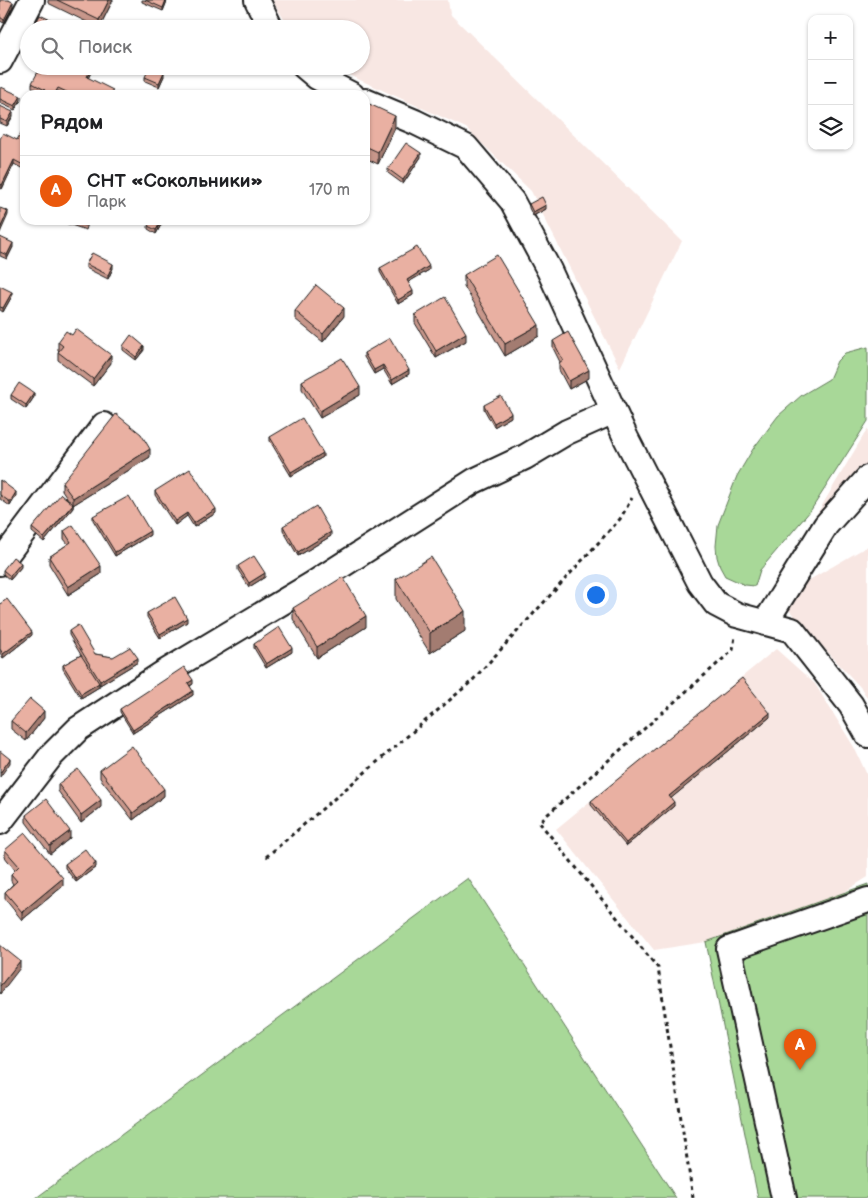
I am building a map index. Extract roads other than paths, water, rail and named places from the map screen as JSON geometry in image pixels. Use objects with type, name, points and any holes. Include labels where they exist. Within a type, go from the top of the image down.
[{"type":"street","points":[[22,20],[32,0]]},
{"type":"street","points":[[257,0],[267,20]]},
{"type":"street","points":[[0,61],[20,23]]},
{"type":"street","points":[[315,75],[342,90]]},
{"type":"street","points":[[370,103],[415,122],[466,147],[512,201],[549,270],[614,411],[700,583],[716,604],[737,615],[792,630],[851,705],[868,736]]},
{"type":"street","points":[[0,822],[51,756],[78,729],[162,674],[311,585],[474,482],[567,432],[614,411]]},
{"type":"street","points":[[0,563],[104,425]]},
{"type":"street","points":[[765,623],[826,525],[868,478]]},
{"type":"street","points":[[784,1198],[729,949],[868,900]]},
{"type":"place","name":"СНТ «Сокольники»","points":[[800,1070]]}]
